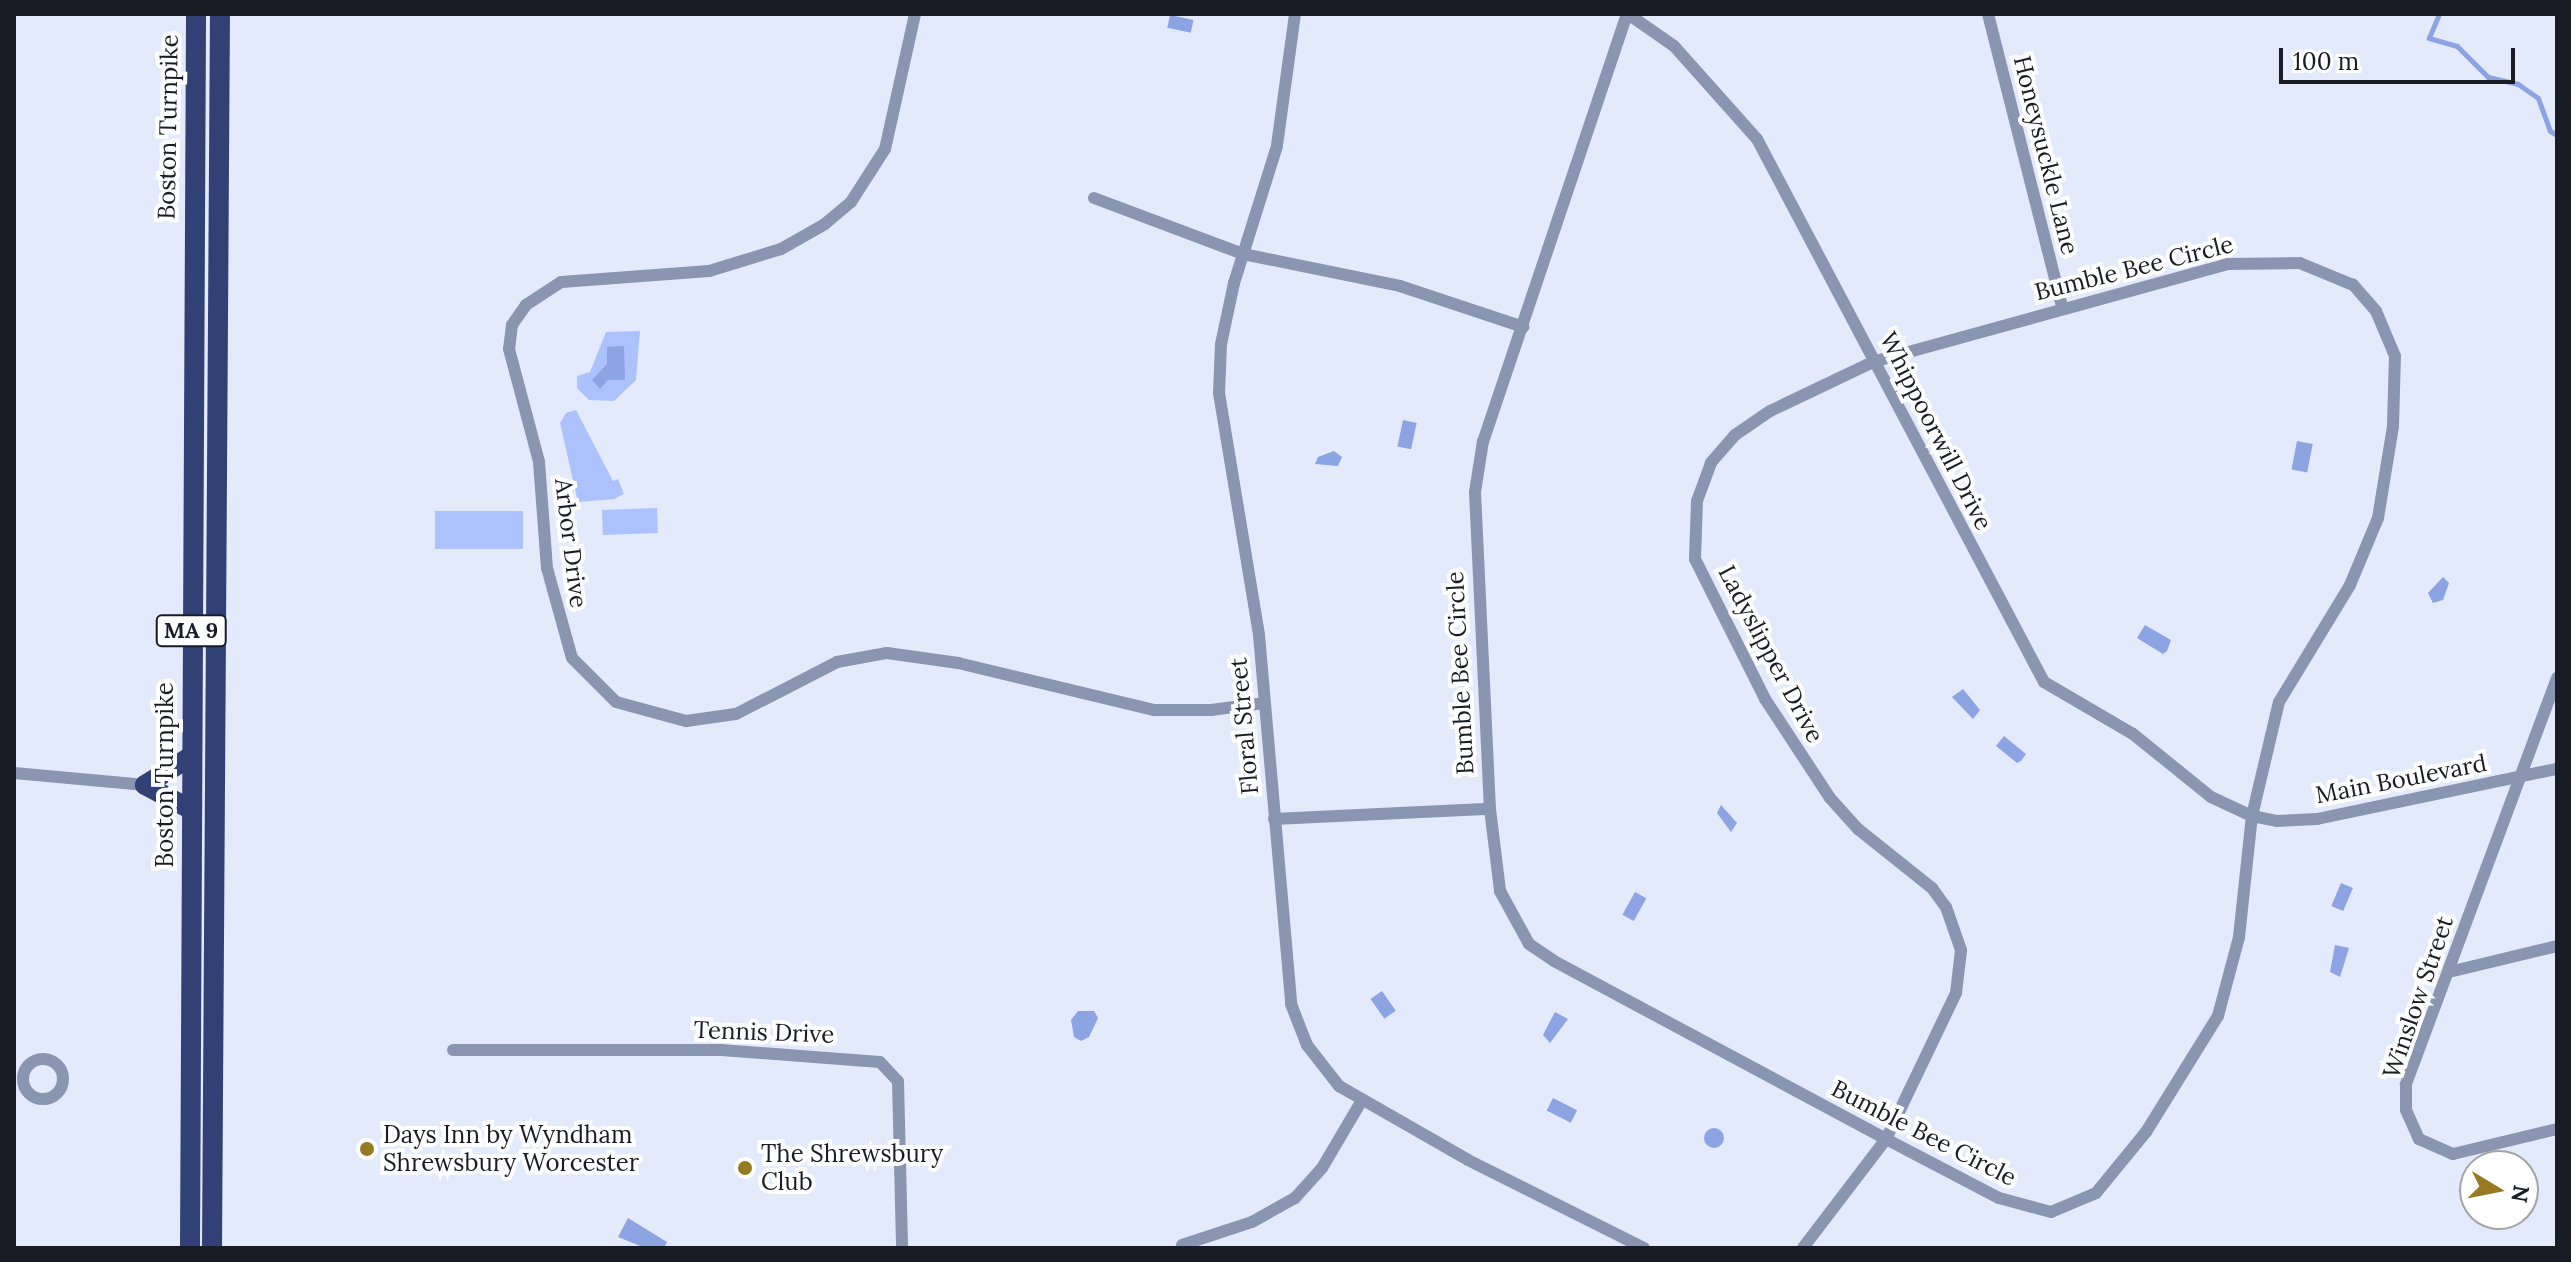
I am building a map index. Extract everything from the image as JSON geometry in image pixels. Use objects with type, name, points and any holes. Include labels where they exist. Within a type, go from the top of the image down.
[{"type":"highway","name":"Boston Turnpike","points":[[190,1248],[196,14]]},
{"type":"highway","name":"Boston Turnpike","points":[[212,1248],[220,14]]},
{"type":"highway","points":[[145,785],[190,757]]},
{"type":"highway","points":[[145,785],[190,809]]},
{"type":"street","name":"Arbor Drive","points":[[915,14],[885,149],[851,202],[825,224],[781,249],[709,271],[667,278],[561,282],[526,305],[512,325],[509,349],[539,462],[547,568],[572,658],[616,702],[686,721],[736,714],[837,662],[887,653],[958,663],[1154,710],[1211,710],[1264,703]]},
{"type":"street","name":"Floral Street","points":[[1295,14],[1277,146],[1243,254],[1221,344],[1219,393],[1258,624],[1291,1004],[1307,1045],[1327,1075],[1362,1100],[1644,1248]]},
{"type":"street","name":"Bumble Bee Circle","points":[[1628,14],[1483,441],[1475,492],[1490,809],[1500,891],[1529,944],[1886,1139],[2030,1210],[2067,1209],[2096,1193],[2146,1132],[2218,1016],[2239,937],[2252,816],[2279,702],[2350,585],[2378,518],[2393,426],[2392,341],[2376,311],[2353,285],[2300,263],[2228,264],[2062,306],[1875,361]]},
{"type":"street","name":"Whippoorwill Drive","points":[[1628,14],[1674,46],[1757,139],[2044,682],[2133,734],[2211,797],[2252,816]]},
{"type":"street","name":"Honeysuckle Lane","points":[[1988,14],[2062,306]]},
{"type":"street","points":[[1094,198],[1243,254],[1400,286],[1523,327]]},
{"type":"street","name":"Ladyslipper Drive","points":[[1803,1248],[1886,1139],[1952,1004],[1961,950],[1946,907],[1932,888],[1858,829],[1816,780],[1765,699],[1694,552],[1697,501],[1719,450],[1770,411],[1875,361]]},
{"type":"street","name":"Winslow Street","points":[[2557,678],[2406,1085],[2410,1126],[2432,1148],[2465,1154],[2557,1129]]},
{"type":"street","name":"Main Boulevard","points":[[2252,816],[2317,819],[2557,769]]},
{"type":"street","points":[[14,773],[145,785]]},
{"type":"street","points":[[1274,819],[1490,809]]},
{"type":"street","points":[[2449,972],[2557,946]]},
{"type":"street","name":"Tennis Drive","points":[[453,1050],[721,1050],[880,1062],[898,1081],[902,1248]]},
{"type":"street","points":[[1182,1245],[1245,1225],[1295,1198],[1322,1168],[1362,1100]]},
{"type":"shaded area","points":[[1170,15],[1193,20],[1191,33],[1167,28]]},
{"type":"shaded area","points":[[640,331],[636,380],[614,401],[589,400],[577,388],[577,376],[590,372],[606,332]]},
{"type":"shaded area","points":[[624,346],[625,380],[608,380],[600,389],[592,380],[607,364],[607,347]]},
{"type":"shaded area","points":[[576,410],[613,481],[618,479],[624,494],[614,499],[578,502],[560,423],[566,413]]},
{"type":"shaded area","points":[[1403,420],[1417,423],[1411,449],[1397,446]]},
{"type":"shaded area","points":[[2297,441],[2313,444],[2307,473],[2291,469]]},
{"type":"shaded area","points":[[1334,451],[1342,457],[1338,466],[1315,464],[1318,457]]},
{"type":"shaded area","points":[[657,508],[658,533],[603,535],[602,510]]},
{"type":"shaded area","points":[[435,511],[523,511],[523,549],[435,549]]},
{"type":"shaded area","points":[[2443,577],[2449,583],[2443,600],[2433,603],[2428,593]]},
{"type":"shaded area","points":[[2145,625],[2171,640],[2163,654],[2137,638]]},
{"type":"shaded area","points":[[1963,689],[1980,710],[1973,719],[1952,697]]},
{"type":"shaded area","points":[[2004,736],[2026,754],[2021,761],[2017,763],[1996,746]]},
{"type":"shaded area","points":[[1721,805],[1737,823],[1731,832],[1717,813]]},
{"type":"shaded area","points":[[2341,883],[2353,888],[2343,911],[2331,906]]},
{"type":"shaded area","points":[[1635,892],[1646,898],[1634,921],[1622,915]]},
{"type":"shaded area","points":[[2335,945],[2349,948],[2340,977],[2330,972]]},
{"type":"shaded area","points":[[1382,991],[1396,1011],[1384,1019],[1371,999]]},
{"type":"shaded area","points":[[1078,1011],[1094,1011],[1098,1018],[1089,1037],[1081,1041],[1074,1037],[1071,1020]]},
{"type":"shaded area","points":[[1555,1012],[1568,1019],[1550,1043],[1543,1035]]},
{"type":"shaded area","points":[[1553,1098],[1577,1110],[1571,1123],[1547,1110]]},
{"type":"shaded area","points":[[1714,1128],[1721,1131],[1724,1138],[1721,1145],[1714,1148],[1707,1145],[1704,1138],[1707,1131]]},
{"type":"shaded area","points":[[628,1218],[667,1242],[664,1248],[645,1248],[618,1237]]},
{"type":"waterway","points":[[2439,14],[2429,38],[2457,46],[2488,77],[2518,84],[2538,98],[2550,131],[2557,135]]},
{"type":"place","name":"Days Inn by Wyndham Shrewsbury Worcester","points":[[367,1149]]},
{"type":"place","name":"The Shrewsbury Club","points":[[745,1168]]}]
